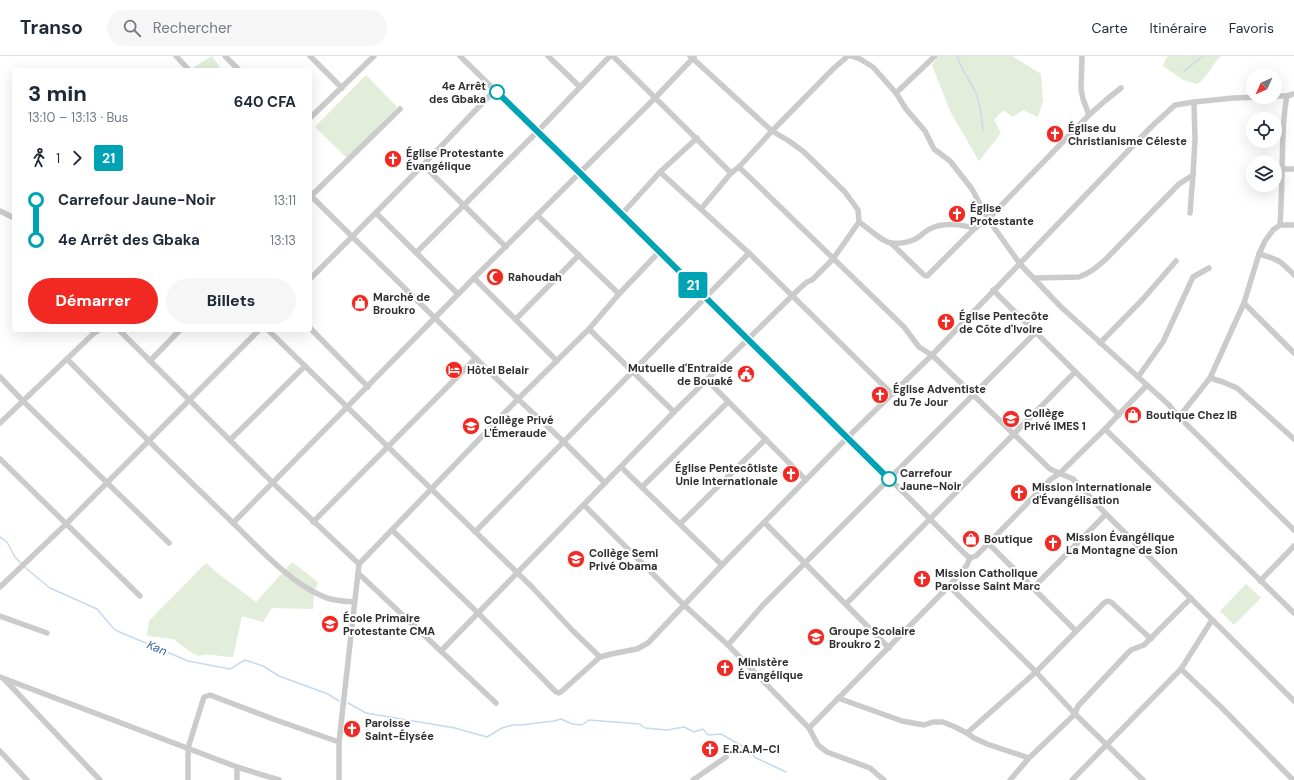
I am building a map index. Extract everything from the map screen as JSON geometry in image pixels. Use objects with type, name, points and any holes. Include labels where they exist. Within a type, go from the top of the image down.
[{"type":"street","points":[[176,56],[188,68]]},
{"type":"street","points":[[225,56],[237,68]]},
{"type":"street","points":[[310,56],[342,88]]},
{"type":"street","points":[[312,116],[374,56]]},
{"type":"street","points":[[460,56],[970,558]]},
{"type":"street","points":[[548,56],[580,87]]},
{"type":"street","points":[[416,253],[612,56],[731,172]]},
{"type":"street","points":[[701,209],[731,172],[739,167],[833,69],[850,56],[862,58],[873,67],[896,93],[906,109],[925,131],[934,149],[950,161],[972,189],[988,219],[1020,264],[1060,306],[1169,405],[1179,417],[1294,530]]},
{"type":"street","points":[[896,93],[935,56]]},
{"type":"street","points":[[1082,56],[1081,89],[1089,115]]},
{"type":"street","points":[[233,523],[435,317],[655,98],[692,57],[772,131],[804,152],[845,192],[858,210],[859,222],[833,259],[812,280],[807,282],[792,296],[706,380],[441,651]]},
{"type":"street","points":[[859,222],[891,243],[924,275],[927,276],[975,228],[988,219],[1089,115],[1121,88]]},
{"type":"street","points":[[312,277],[495,90]]},
{"type":"street","points":[[1282,96],[1294,94]]},
{"type":"street","points":[[1287,96],[1283,124],[1282,169],[1294,169]]},
{"type":"street","points":[[392,530],[478,613],[556,692],[559,693],[600,657],[637,649],[648,643],[722,565],[848,437],[932,355],[1162,116],[1175,105],[1246,98]]},
{"type":"street","points":[[1190,213],[1193,175],[1194,102]]},
{"type":"street","points":[[312,194],[400,109]]},
{"type":"street","points":[[621,215],[660,172],[697,138]]},
{"type":"street","points":[[423,165],[506,247]]},
{"type":"street","points":[[739,167],[904,327],[919,347],[932,355],[1050,469],[1073,479],[1106,514],[1294,701]]},
{"type":"street","points":[[660,172],[749,253],[892,394]]},
{"type":"street","points":[[1034,278],[1079,277],[1095,269],[1179,184],[1193,175]]},
{"type":"street","points":[[1280,225],[1281,192]]},
{"type":"street","points":[[312,198],[353,236],[605,483]]},
{"type":"street","points":[[0,210],[12,217]]},
{"type":"street","points":[[376,213],[458,294]]},
{"type":"street","points":[[537,215],[619,294]]},
{"type":"street","points":[[891,243],[910,241],[932,228],[939,226],[961,225],[975,228]]},
{"type":"street","points":[[1179,417],[1210,378],[1244,303],[1259,254],[1265,241],[1273,230],[1280,225],[1294,225]]},
{"type":"street","points":[[339,780],[339,742],[359,564],[518,399],[589,329],[619,294],[659,252]]},
{"type":"street","points":[[475,532],[749,253]]},
{"type":"street","points":[[1259,254],[1281,261],[1294,275]]},
{"type":"street","points":[[516,319],[579,255]]},
{"type":"street","points":[[1100,343],[1143,299],[1176,261]]},
{"type":"street","points":[[1138,377],[1163,342],[1193,277],[1209,268]]},
{"type":"street","points":[[474,278],[557,361]]},
{"type":"street","points":[[993,290],[1119,415]]},
{"type":"street","points":[[1244,303],[1294,353]]},
{"type":"street","points":[[589,329],[674,412]]},
{"type":"street","points":[[312,330],[368,386]]},
{"type":"street","points":[[0,423],[96,332]]},
{"type":"street","points":[[122,332],[273,483],[359,564]]},
{"type":"street","points":[[150,361],[178,332]]},
{"type":"street","points":[[0,587],[108,483],[257,332]]},
{"type":"street","points":[[270,332],[517,573],[600,657]]},
{"type":"street","points":[[728,645],[763,605],[1036,332]]},
{"type":"street","points":[[313,522],[476,358]]},
{"type":"street","points":[[67,359],[148,441],[284,572],[322,597],[337,601],[354,602]]},
{"type":"street","points":[[230,440],[304,366]]},
{"type":"street","points":[[846,604],[1075,372]]},
{"type":"street","points":[[0,377],[169,543]]},
{"type":"street","points":[[1210,378],[1237,388],[1294,439]]},
{"type":"street","points":[[706,380],[806,480]]},
{"type":"street","points":[[809,728],[949,586],[967,565],[970,558],[976,556],[1051,479],[1059,474],[1119,415],[1147,384]]},
{"type":"street","points":[[642,487],[728,402]]},
{"type":"street","points":[[1105,429],[1294,614]]},
{"type":"street","points":[[680,524],[766,439]]},
{"type":"street","points":[[0,459],[140,596]]},
{"type":"street","points":[[621,467],[722,565]]},
{"type":"street","points":[[584,505],[684,605],[728,645],[809,728],[818,744],[827,752],[870,768],[884,780]]},
{"type":"street","points":[[1033,588],[1106,514]]},
{"type":"street","points":[[765,523],[889,648]]},
{"type":"street","points":[[988,543],[1076,631]]},
{"type":"street","points":[[1260,581],[1294,546]]},
{"type":"street","points":[[358,572],[496,703]]},
{"type":"street","points":[[949,586],[1036,672],[1075,714],[1143,780]]},
{"type":"street","points":[[1010,780],[1029,758],[1075,714],[1078,706],[1126,654],[1131,650],[1144,645],[1191,598]]},
{"type":"street","points":[[967,733],[1036,672],[1104,603],[1108,601],[1111,602],[1151,638]]},
{"type":"street","points":[[0,616],[47,633]]},
{"type":"street","points":[[1072,780],[1181,669],[1212,620]]},
{"type":"street","points":[[1181,669],[1293,780]]},
{"type":"street","points":[[2,678],[237,767],[279,780]]},
{"type":"street","points":[[2,678],[100,780]]},
{"type":"street","points":[[188,780],[188,748],[204,697],[207,695],[339,742]]},
{"type":"street","points":[[838,698],[902,721],[924,724],[943,722],[987,744],[1029,758]]},
{"type":"street","points":[[0,751],[26,779]]},
{"type":"street","points":[[694,780],[726,757]]},
{"type":"street","points":[[237,767],[237,780]]},
{"type":"green space","points":[[212,56],[220,67],[219,68],[192,68]]},
{"type":"green space","points":[[939,56],[1012,56],[1041,74],[1043,101],[1038,117],[1023,110],[1013,117],[1003,110],[994,120],[1001,133],[979,161],[950,111],[932,65]]},
{"type":"green space","points":[[1169,56],[1221,56],[1204,78],[1197,84],[1183,80],[1163,66],[1166,58]]},
{"type":"green space","points":[[366,75],[397,107],[347,158],[315,127]]},
{"type":"green space","points":[[292,562],[318,582],[314,594],[313,609],[272,608],[263,622],[242,616],[233,657],[212,655],[199,656],[192,653],[173,639],[147,636],[149,621],[206,563],[256,602]]},
{"type":"green space","points":[[1246,584],[1261,598],[1234,625],[1220,611]]},
{"type":"waterway","points":[[957,56],[976,93],[983,130]]},
{"type":"waterway","points":[[1184,71],[1203,56]]},
{"type":"waterway","name":"Kan","points":[[0,537],[7,542],[15,557],[50,588],[97,609],[115,630],[188,661],[230,669],[245,660],[263,666],[279,676],[328,694],[339,701]]},
{"type":"waterway","points":[[348,703],[366,713],[455,728],[487,737],[502,728],[512,725],[561,719],[572,724],[582,725],[589,720],[640,724],[645,728],[667,730],[684,727],[694,732],[703,729],[708,735],[721,734],[751,751],[754,757],[786,772]]},
{"type":"bus line","name":"21","points":[[497,92],[889,479]]},
{"type":"place","name":"4e Arrêt des Gbaka","points":[[497,92]]},
{"type":"place","name":"Église du Christianisme Céleste","points":[[1055,134]]},
{"type":"place","name":"Église Protestante Évangélique","points":[[393,159]]},
{"type":"place","name":"Église Protestante","points":[[957,214]]},
{"type":"place","name":"Rahoudah","points":[[495,277]]},
{"type":"place","name":"Marché de Broukro","points":[[360,303]]},
{"type":"place","name":"Église Pentecôte de Côte d'Ivoire","points":[[946,322]]},
{"type":"place","name":"Hôtel Belair","points":[[454,370]]},
{"type":"place","name":"Mutuelle d'Entraide de Bouaké","points":[[746,374]]},
{"type":"place","name":"Église Adventiste du 7e Jour","points":[[880,395]]},
{"type":"place","name":"Boutique Chez IB","points":[[1133,415]]},
{"type":"place","name":"Collège Privé IMES 1","points":[[1011,419]]},
{"type":"place","name":"Collège Privé L'Émeraude","points":[[471,426]]},
{"type":"place","name":"Église Pentecôtiste Unie Internationale","points":[[791,474]]},
{"type":"place","name":"Carrefour Jaune-Noir","points":[[889,479]]},
{"type":"place","name":"Mission Internationale d'Évangélisation","points":[[1019,493]]},
{"type":"place","name":"Boutique","points":[[971,539]]},
{"type":"place","name":"Mission Évangélique La Montagne de Sion","points":[[1053,543]]},
{"type":"place","name":"Collège Semi Privé Obama","points":[[576,559]]},
{"type":"place","name":"Mission Catholique Paroisse Saint Marc","points":[[922,579]]},
{"type":"place","name":"École Primaire Protestante CMA","points":[[330,624]]},
{"type":"place","name":"Groupe Scolaire Broukro 2","points":[[816,637]]},
{"type":"place","name":"Ministère Évangélique","points":[[725,668]]},
{"type":"place","name":"Paroisse Saint-Élysée","points":[[352,729]]},
{"type":"place","name":"E.R.A.M-CI","points":[[710,749]]}]
